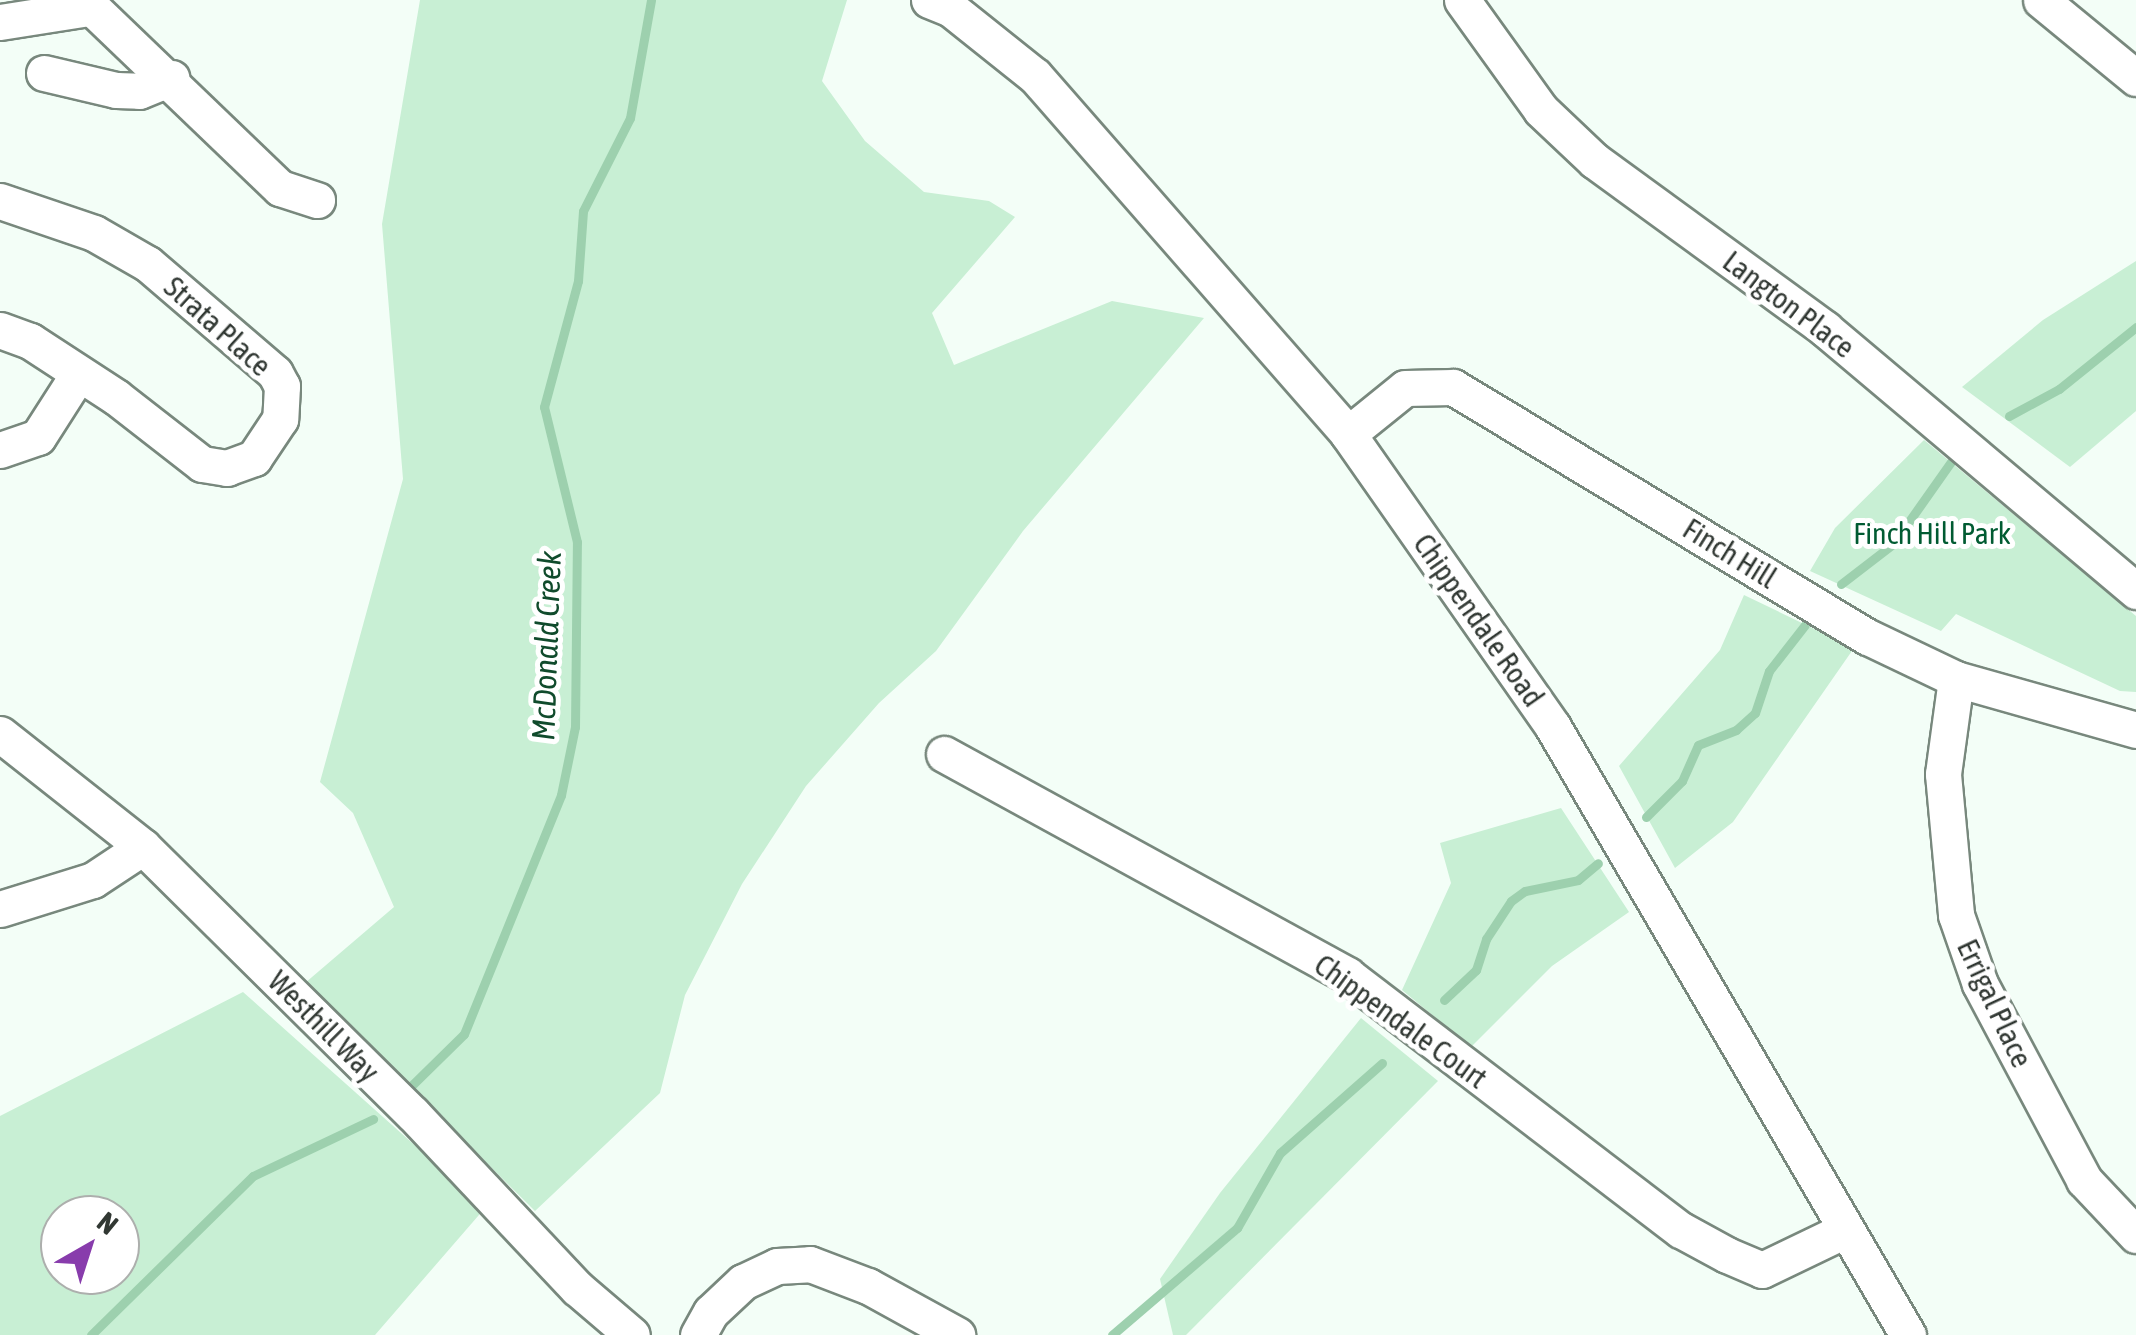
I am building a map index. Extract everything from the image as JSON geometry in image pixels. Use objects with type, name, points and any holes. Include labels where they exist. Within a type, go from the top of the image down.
[{"type":"street","name":"Chippendale Road","points":[[929,0],[951,9],[1035,76],[1348,434],[1553,727],[1738,1036],[1843,1231],[1908,1335]]},
{"type":"street","name":"Langton Place","points":[[1462,0],[1541,110],[1595,161],[1825,329],[2136,591]]},
{"type":"street","points":[[2041,0],[2136,78]]},
{"type":"street","points":[[0,22],[86,4],[172,78],[280,188],[317,200]]},
{"type":"street","points":[[44,73],[128,90],[172,78]]},
{"type":"street","name":"Strata Place","points":[[0,200],[94,233],[148,264],[275,372],[282,386],[280,419],[254,458],[216,468],[190,456],[116,397],[77,376],[30,341],[0,330]]},
{"type":"street","points":[[0,450],[38,437],[77,376]]},
{"type":"street","name":"Finch Hill","points":[[1348,434],[1405,388],[1454,386],[1868,637],[1956,680],[2136,730]]},
{"type":"street","name":"Errigal Place","points":[[1956,680],[1942,774],[1956,915],[1980,984],[2084,1180],[2136,1235]]},
{"type":"street","name":"Westhill Way","points":[[0,734],[143,847],[412,1114],[578,1288],[632,1335]]},
{"type":"street","name":"Chippendale Court","points":[[944,754],[1347,974],[1681,1230],[1727,1255],[1762,1270],[1843,1231]]},
{"type":"street","points":[[0,909],[94,880],[143,847]]},
{"type":"street","points":[[698,1335],[711,1312],[743,1282],[778,1266],[810,1264],[868,1286],[957,1335]]},
{"type":"green space","points":[[420,0],[847,0],[822,81],[865,141],[924,192],[989,201],[1015,217],[932,313],[954,365],[1112,301],[1204,318],[1023,531],[936,651],[879,703],[806,786],[742,884],[685,995],[660,1093],[535,1211],[305,983],[394,907],[353,813],[320,782],[403,479],[382,224]]},
{"type":"green space","points":[[2136,261],[2136,411],[2070,467],[1962,387],[2043,320]]},
{"type":"green space","name":"Finch Hill Park","points":[[1924,440],[2136,616],[2136,692],[2120,691],[1956,614],[1941,631],[1810,571],[1835,528]]},
{"type":"green space","points":[[1744,595],[1854,648],[1733,822],[1675,868],[1619,766],[1720,650]]},
{"type":"green space","points":[[1561,808],[1629,912],[1552,966],[1471,1047],[1402,990],[1451,883],[1440,843]]},
{"type":"green space","points":[[243,992],[485,1208],[375,1335],[0,1335],[0,1116]]},
{"type":"green space","points":[[1361,1018],[1438,1081],[1186,1335],[1173,1335],[1160,1279],[1220,1193]]},
{"type":"waterway","name":"McDonald Creek","points":[[406,1091],[464,1034],[561,795],[575,727],[577,542],[544,407],[578,281],[583,211],[630,118],[651,0]]},
{"type":"waterway","points":[[2009,416],[2059,389],[2136,327]]},
{"type":"waterway","points":[[1841,584],[1893,544],[1953,459]]},
{"type":"waterway","points":[[1646,817],[1682,781],[1698,745],[1736,730],[1755,713],[1769,671],[1805,625]]},
{"type":"waterway","points":[[1444,1000],[1476,970],[1486,939],[1511,901],[1525,891],[1578,880],[1598,863]]},
{"type":"waterway","points":[[1112,1335],[1237,1228],[1280,1153],[1382,1063]]},
{"type":"waterway","name":"McDonald Creek","points":[[91,1335],[253,1176],[373,1119]]}]
